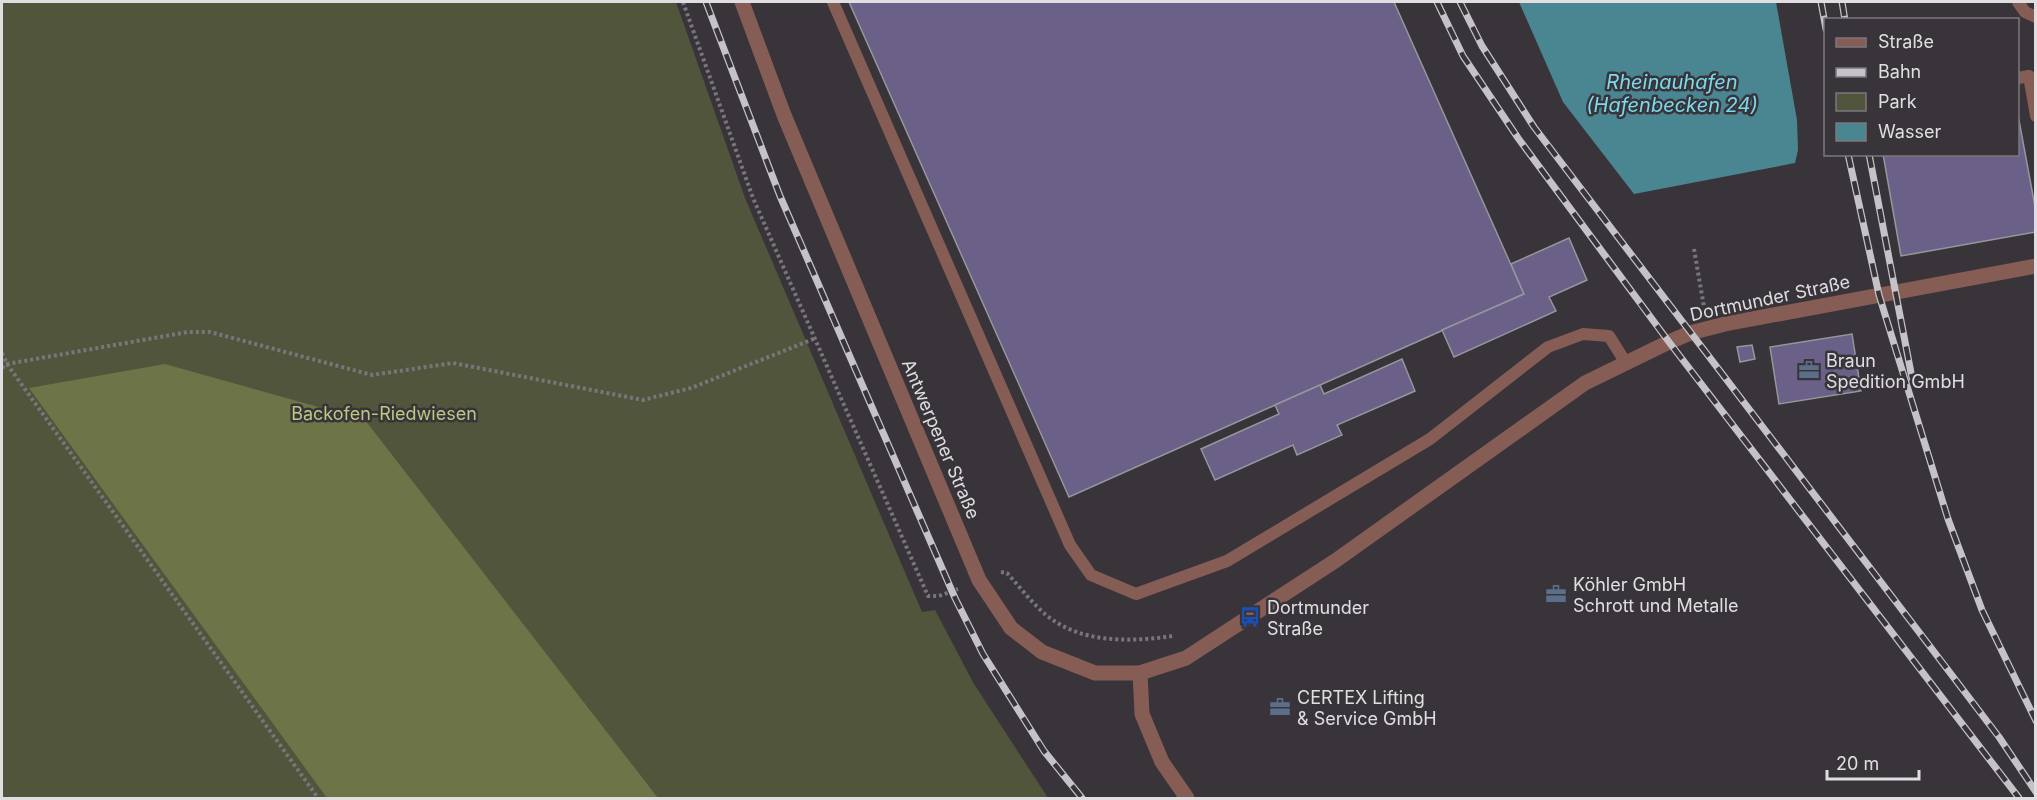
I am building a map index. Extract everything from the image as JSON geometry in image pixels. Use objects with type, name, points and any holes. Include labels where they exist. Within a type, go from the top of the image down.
[{"type":"street","name":"Antwerpener Straße","points":[[742,2],[788,126],[979,580],[1011,628],[1042,652],[1095,673],[1140,673]]},
{"type":"street","name":"Dortmunder Straße","points":[[1140,673],[1186,658],[1222,636],[1335,561],[1585,382],[1669,342],[1708,329],[2036,266]]},
{"type":"street","points":[[1140,673],[1142,714],[1162,762],[1187,798]]},
{"type":"lane","points":[[833,2],[1070,545],[1090,575],[1136,594],[1227,561],[1430,439],[1548,347],[1583,334],[1609,336],[1626,363]]},
{"type":"lane","points":[[2018,2],[2025,12],[2036,17]]},
{"type":"lane","points":[[2019,78],[2029,76],[2036,116]]},
{"type":"path","points":[[1694,249],[1708,329]]},
{"type":"path","points":[[2,368],[7,364],[188,332],[210,332],[372,375],[453,363],[643,400],[691,388],[816,338]]},
{"type":"path","points":[[2,353],[7,364],[318,798]]},
{"type":"green space","name":"Backofen-Riedwiesen","points":[[2,2],[676,2],[745,198],[922,612],[935,610],[974,684],[1048,798],[2,798]]},
{"type":"green space","points":[[165,364],[365,420],[658,798],[327,798],[29,388]]},
{"type":"water","name":"Rheinauhafen (Hafenbecken 24)","points":[[1519,2],[1776,2],[1797,120],[1798,150],[1795,163],[1634,194],[1563,102]]},
{"type":"building","points":[[849,2],[1394,2],[1524,294],[1069,497]]},
{"type":"building","points":[[2019,120],[2036,212],[2036,232],[1901,256],[1883,156],[2019,156]]},
{"type":"building","points":[[1569,238],[1587,280],[1549,297],[1556,311],[1454,357],[1442,330],[1524,294],[1511,264]]},
{"type":"building","points":[[1852,334],[1861,391],[1779,404],[1770,347]]},
{"type":"building","points":[[1752,345],[1755,359],[1740,362],[1737,347]]},
{"type":"building","points":[[1402,359],[1415,391],[1337,425],[1342,435],[1297,455],[1293,445],[1215,480],[1201,449],[1279,414],[1275,405],[1320,385],[1324,394]]},
{"type":"railway","points":[[706,2],[780,196],[955,598],[983,654],[1044,751],[1082,798]]},
{"type":"railway","points":[[1437,2],[1463,56],[1518,138],[1669,342],[2019,798]]},
{"type":"railway","points":[[1460,2],[1482,46],[1534,127],[1999,737],[2036,792]]},
{"type":"railway","points":[[1821,2],[1824,18]]},
{"type":"railway","points":[[1842,2],[1845,18]]},
{"type":"railway","points":[[1848,156],[1879,295],[1948,519],[1982,610],[2036,721]]},
{"type":"railway","points":[[1869,156],[1912,378]]},
{"type":"place","name":"Braun Spedition GmbH","points":[[1809,370]]},
{"type":"place","name":"Köhler GmbH Schrott und Metalle","points":[[1556,594]]},
{"type":"place","name":"Dortmunder Straße","points":[[1250,617]]},
{"type":"place","name":"CERTEX Lifting & Service GmbH","points":[[1280,707]]}]
